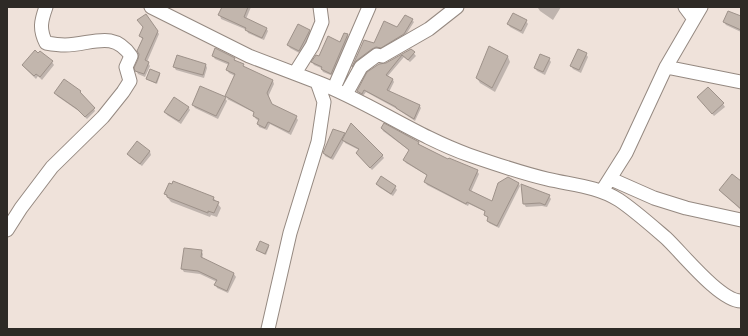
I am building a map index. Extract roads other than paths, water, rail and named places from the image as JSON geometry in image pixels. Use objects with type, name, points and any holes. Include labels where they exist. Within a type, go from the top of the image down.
[{"type":"street","points":[[7,230],[21,208],[52,167],[103,117],[130,81],[126,67],[131,56],[125,47],[116,41],[100,40],[66,45],[46,43],[41,32],[43,14],[46,7]]},
{"type":"street","points":[[151,7],[249,56],[340,91],[431,138],[468,155],[547,179],[586,186],[602,191],[620,200],[666,238],[716,289],[737,301],[741,301]]},
{"type":"street","points":[[295,73],[312,46],[322,22],[320,7]]},
{"type":"street","points":[[340,91],[369,7]]},
{"type":"street","points":[[340,91],[361,67],[377,55],[382,56],[429,29],[457,7]]},
{"type":"street","points":[[685,7],[694,19]]},
{"type":"street","points":[[602,191],[611,179],[626,153],[666,67],[701,7]]},
{"type":"street","points":[[666,67],[741,82]]},
{"type":"street","points":[[268,329],[290,233],[318,142],[324,102],[317,82]]},
{"type":"street","points":[[611,179],[654,198],[686,208],[741,220]]}]
